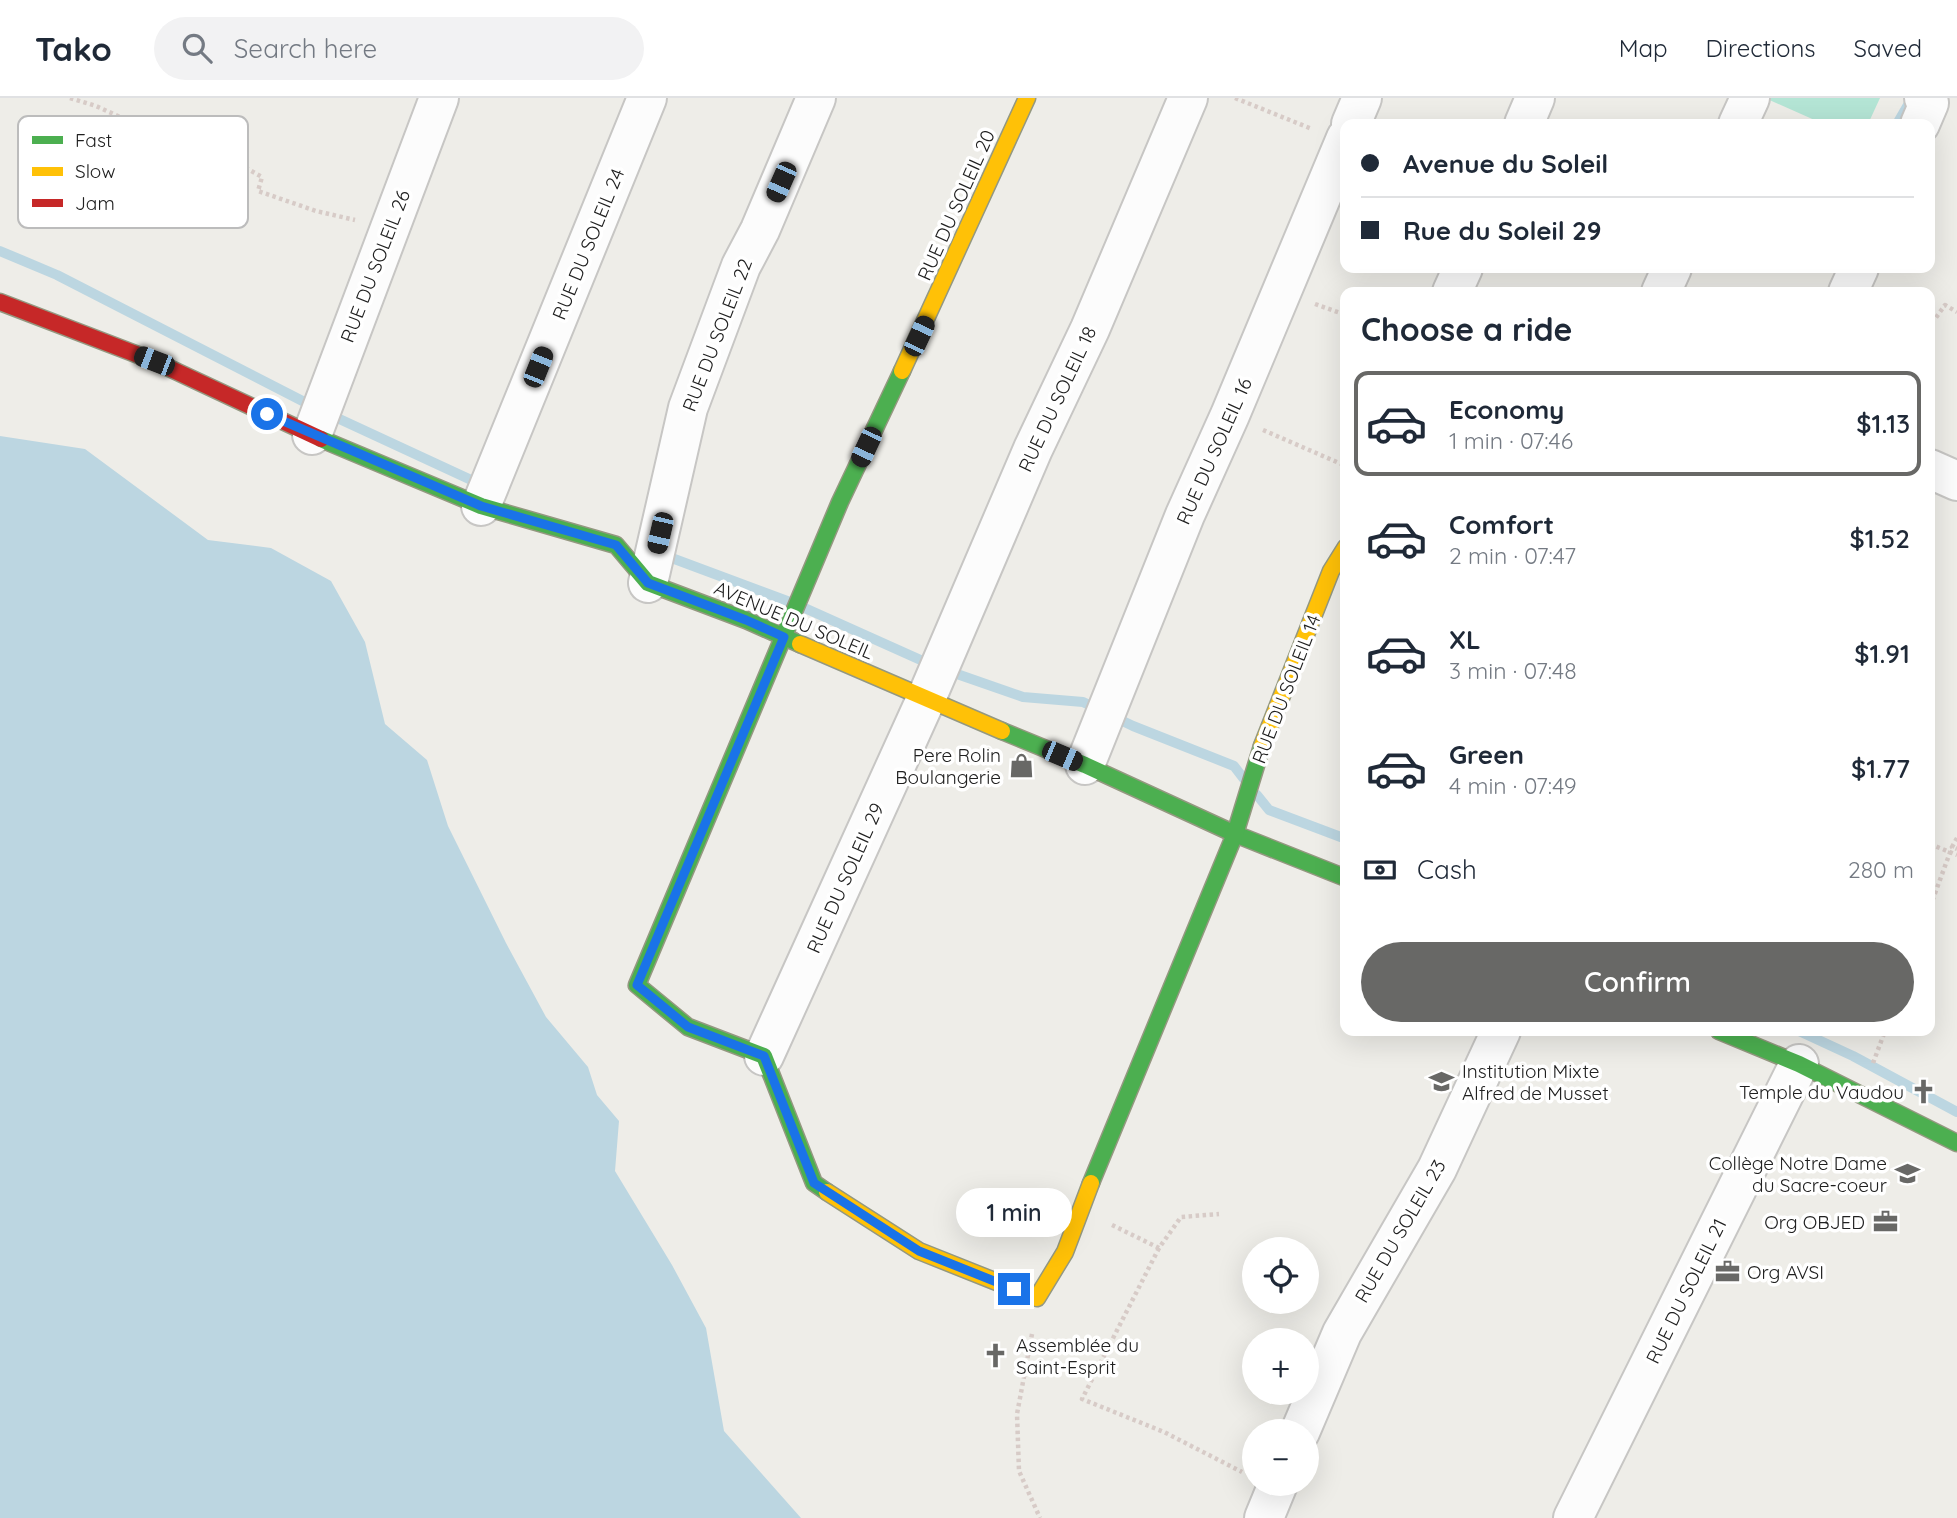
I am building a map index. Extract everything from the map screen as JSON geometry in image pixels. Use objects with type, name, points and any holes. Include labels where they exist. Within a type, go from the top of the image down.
[{"type":"street","name":"RUE DU SOLEIL 26","points":[[312,435],[439,98]]},
{"type":"street","name":"RUE DU SOLEIL 24","points":[[481,506],[647,98]]},
{"type":"street","name":"RUE DU SOLEIL 22","points":[[648,583],[688,408],[741,266],[760,230],[816,98]]},
{"type":"street","name":"RUE DU SOLEIL 20","points":[[784,637],[840,502],[953,264],[1027,98]]},
{"type":"street","name":"RUE DU SOLEIL 18","points":[[926,699],[1033,449],[1090,329],[1188,98]]},
{"type":"street","name":"RUE DU SOLEIL 16","points":[[1353,119],[1362,98]]},
{"type":"street","points":[[1526,119],[1535,98]]},
{"type":"street","points":[[1740,119],[1750,98]]},
{"type":"street","points":[[1922,119],[1929,103],[1924,98]]},
{"type":"street","name":"RUE DU SOLEIL 16","points":[[1084,765],[1185,515],[1230,415],[1340,151]]},
{"type":"street","name":"AVENUE DU SOLEIL","points":[[0,302],[154,361],[312,435],[481,506],[616,545],[648,583],[746,620],[1084,765],[1236,834],[1340,876]]},
{"type":"street","points":[[1935,471],[1957,481]]},
{"type":"street","name":"RUE DU SOLEIL 14","points":[[1037,1298],[1065,1252],[1080,1209],[1236,834],[1266,730],[1331,571],[1340,557]]},
{"type":"street","points":[[784,637],[637,985],[688,1027],[764,1056],[814,1183],[919,1251],[1037,1298]]},
{"type":"street","name":"RUE DU SOLEIL 29","points":[[764,1056],[926,699]]},
{"type":"street","name":"RUE DU SOLEIL 23","points":[[1306,1419],[1342,1333],[1437,1169],[1499,1036]]},
{"type":"street","points":[[1731,1036],[1799,1064],[1957,1143]]},
{"type":"street","name":"RUE DU SOLEIL 21","points":[[1573,1518],[1799,1064]]},
{"type":"street","points":[[1262,1496],[1264,1518]]},
{"type":"path","points":[[69,98],[118,116]]},
{"type":"path","points":[[1235,98],[1340,132]]},
{"type":"path","points":[[248,169],[261,177],[258,191],[316,211],[389,228]]},
{"type":"path","points":[[1935,319],[1945,305],[1957,312]]},
{"type":"path","points":[[1230,415],[1340,463]]},
{"type":"path","points":[[1935,894],[1957,838]]},
{"type":"path","points":[[1935,845],[1953,849],[1957,855]]},
{"type":"path","points":[[1872,1067],[1883,1036]]},
{"type":"path","points":[[1080,1209],[1159,1248]]},
{"type":"path","points":[[1219,1214],[1181,1217],[1159,1248],[1082,1399],[1164,1432],[1242,1469]]},
{"type":"path","points":[[1037,1298],[1025,1381],[1017,1414],[1019,1471],[1040,1518]]},
{"type":"green space","points":[[1765,98],[1880,98],[1870,119],[1812,119]]},
{"type":"water","points":[[0,436],[85,449],[208,540],[271,548],[331,581],[365,642],[385,724],[427,760],[448,826],[506,943],[546,1017],[588,1067],[597,1095],[619,1121],[615,1171],[672,1265],[706,1328],[724,1431],[801,1518],[0,1518]]},
{"type":"waterway","points":[[1900,119],[1912,98]]},
{"type":"waterway","points":[[0,251],[57,275],[320,410],[482,485]]},
{"type":"waterway","points":[[661,554],[798,605],[934,666],[1023,697],[1083,702],[1133,726],[1234,766],[1244,779]]},
{"type":"waterway","points":[[1257,795],[1269,810],[1340,837]]},
{"type":"waterway","points":[[1810,1036],[1957,1112]]},
{"type":"traffic: fast","points":[[827,1192],[814,1183],[764,1056],[688,1027],[637,985],[840,502],[902,371]]},
{"type":"traffic: fast","points":[[321,439],[481,506],[616,545],[648,583],[746,620],[800,644]]},
{"type":"traffic: fast","points":[[1002,731],[1085,765],[1235,834],[1340,876]]},
{"type":"traffic: fast","points":[[1091,1183],[1235,834],[1262,746]]},
{"type":"traffic: fast","points":[[1731,1036],[1799,1064],[1957,1143]]},
{"type":"traffic: slow","points":[[902,371],[1027,98]]},
{"type":"traffic: slow","points":[[1262,746],[1331,571],[1340,557]]},
{"type":"traffic: slow","points":[[800,644],[1002,731]]},
{"type":"traffic: slow","points":[[827,1192],[919,1251],[1037,1298],[1065,1252],[1091,1183]]},
{"type":"traffic: jam","points":[[0,302],[154,361],[321,439]]},
{"type":"place","name":"Pere Rolin Boulangerie","points":[[1021,766]]},
{"type":"place","name":"Institution Mixte Alfred de Musset","points":[[1442,1082]]},
{"type":"place","name":"Temple du Vaudou","points":[[1924,1092]]},
{"type":"place","name":"Collège Notre Dame du Sacre-coeur","points":[[1907,1174]]},
{"type":"place","name":"Org OBJED","points":[[1885,1222]]},
{"type":"place","name":"Org AVSI","points":[[1727,1272]]},
{"type":"place","name":"Assemblée du Saint-Esprit","points":[[996,1356]]},
{"type":"route","points":[[267,414],[481,506],[616,545],[648,583],[784,637],[637,985],[688,1027],[764,1056],[814,1183],[919,1251],[1014,1289]]}]
